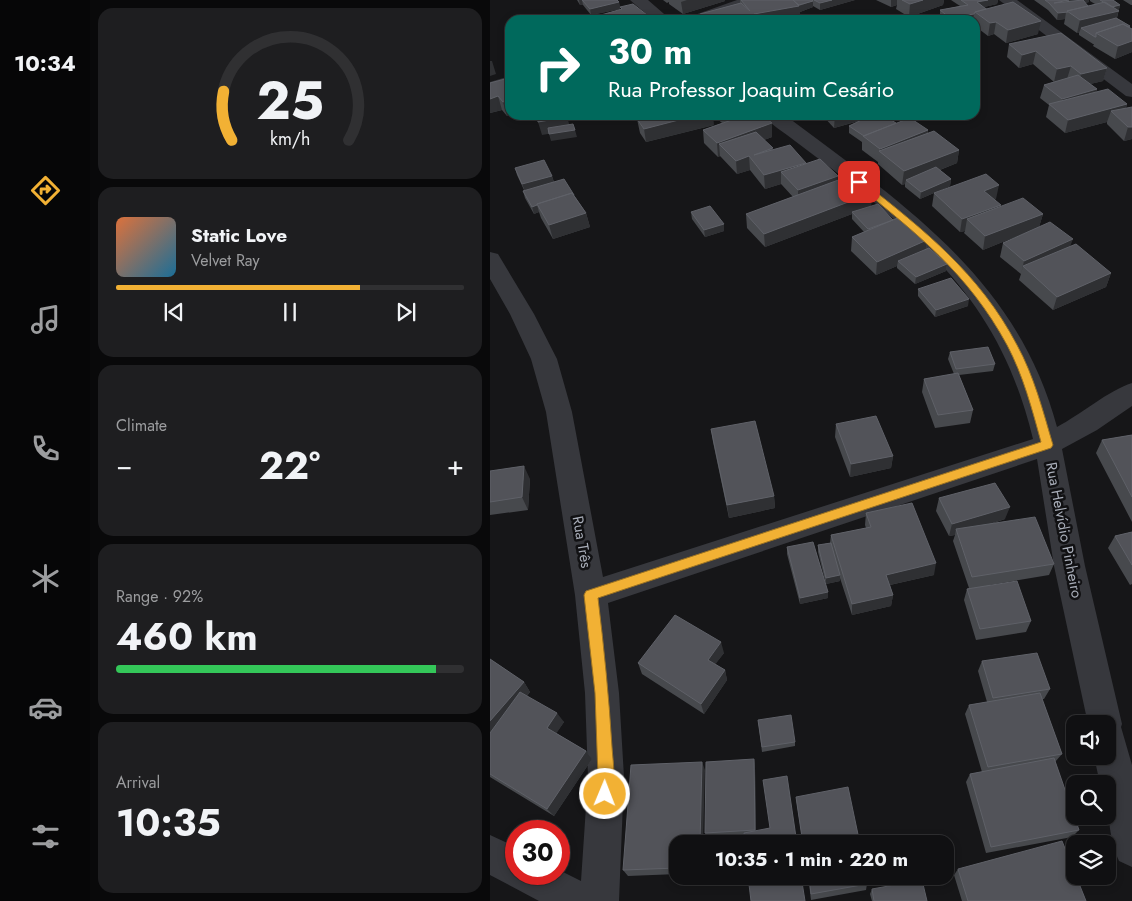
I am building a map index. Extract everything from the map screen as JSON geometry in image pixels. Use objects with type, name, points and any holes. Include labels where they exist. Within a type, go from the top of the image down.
[{"type":"street","points":[[638,0],[657,15]]},
{"type":"street","points":[[708,15],[752,0]]},
{"type":"street","points":[[1007,0],[1132,92]]},
{"type":"street","points":[[490,88],[505,83]]},
{"type":"street","name":"Rua Helvídio Pinheiro","points":[[779,120],[895,210],[931,241],[960,270],[986,303],[1012,345],[1030,387],[1047,445],[1065,542],[1103,715]]},
{"type":"street","name":"Rua Três","points":[[490,259],[522,314],[544,358],[559,412],[591,595],[602,693],[606,777],[599,901]]},
{"type":"street","points":[[591,595],[1047,445],[1088,423],[1132,393]]},
{"type":"street","points":[[1114,765],[1132,848]]},
{"type":"street","points":[[490,854],[505,862]]},
{"type":"street","points":[[548,885],[579,901]]},
{"type":"building","points":[[582,0],[617,0],[619,2],[590,9]]},
{"type":"building","points":[[741,0],[793,0],[799,6],[754,14],[756,15],[700,14],[741,3],[750,11]]},
{"type":"building","points":[[793,0],[812,0],[813,1],[799,5]]},
{"type":"building","points":[[814,0],[832,0],[820,3]]},
{"type":"building","points":[[902,0],[923,0],[910,4]]},
{"type":"building","points":[[961,0],[988,0],[977,2],[986,9],[974,14],[946,15],[940,10],[968,5]]},
{"type":"building","points":[[1045,0],[1069,0],[1054,3],[1083,0],[1088,6],[1058,13]]},
{"type":"building","points":[[1100,0],[1113,0],[1120,5],[1112,7]]},
{"type":"building","points":[[1013,2],[1041,21],[1008,30],[996,22],[990,23],[975,12]]},
{"type":"building","points":[[1105,2],[1119,11],[1080,20],[1067,11]]},
{"type":"building","points":[[633,4],[647,15],[601,15],[622,9],[620,7]]},
{"type":"building","points":[[1116,18],[1130,26],[1128,27],[1123,24],[1096,33],[1096,37],[1081,28]]},
{"type":"building","points":[[1123,24],[1132,29],[1132,41],[1118,46],[1096,33]]},
{"type":"building","points":[[1061,33],[1107,68],[1081,74],[1071,66],[1057,69],[1036,51],[1022,55],[1009,44]]},
{"type":"building","points":[[1078,75],[1097,89],[1062,99],[1044,85]]},
{"type":"building","points":[[505,79],[505,101],[503,102],[498,96],[490,99],[490,83]]},
{"type":"building","points":[[1108,89],[1127,104],[1068,120],[1049,104]]},
{"type":"building","points":[[1132,107],[1132,127],[1128,127],[1111,111]]},
{"type":"building","points":[[638,120],[679,120],[644,129]]},
{"type":"building","points":[[732,120],[768,120],[772,123],[717,143],[703,130]]},
{"type":"building","points":[[862,120],[891,120],[896,123],[864,136],[849,126]]},
{"type":"building","points":[[905,120],[913,120],[928,130],[880,149],[863,136]]},
{"type":"building","points":[[573,124],[575,130],[549,134],[548,128]]},
{"type":"building","points":[[934,131],[959,150],[904,171],[879,151]]},
{"type":"building","points":[[756,132],[773,148],[754,155],[790,145],[806,163],[764,175],[749,156],[736,161],[719,144]]},
{"type":"building","points":[[820,159],[838,176],[798,190],[781,172]]},
{"type":"building","points":[[544,160],[552,176],[522,184],[515,168]]},
{"type":"building","points":[[936,167],[951,179],[921,192],[906,180]]},
{"type":"building","points":[[986,174],[999,185],[984,191],[1001,205],[962,219],[934,193]]},
{"type":"building","points":[[852,175],[872,193],[764,234],[746,214]]},
{"type":"building","points":[[564,179],[574,195],[572,193],[532,207],[523,191]]},
{"type":"building","points":[[572,193],[586,213],[549,225],[537,204]]},
{"type":"building","points":[[1023,198],[1043,214],[985,236],[967,219]]},
{"type":"building","points":[[878,204],[893,220],[868,229],[852,212]]},
{"type":"building","points":[[710,206],[724,224],[704,230],[691,212]]},
{"type":"building","points":[[900,217],[927,240],[877,262],[852,237]]},
{"type":"building","points":[[1050,222],[1073,239],[1024,261],[1003,243]]},
{"type":"building","points":[[1076,244],[1111,273],[1057,297],[1023,266]]},
{"type":"building","points":[[929,248],[947,264],[916,277],[898,261]]},
{"type":"building","points":[[951,278],[969,299],[936,310],[918,289]]},
{"type":"building","points":[[988,347],[995,364],[956,369],[950,352]]},
{"type":"building","points":[[958,373],[973,410],[938,415],[924,379]]},
{"type":"building","points":[[876,416],[893,456],[851,464],[836,424]]},
{"type":"building","points":[[755,421],[774,496],[727,505],[711,429]]},
{"type":"building","points":[[1132,435],[1132,497],[1102,440]]},
{"type":"building","points":[[524,466],[522,497],[490,502],[490,471]]},
{"type":"building","points":[[995,483],[1010,507],[952,524],[939,498]]},
{"type":"building","points":[[912,503],[936,563],[886,575],[893,595],[852,604],[831,535],[871,527],[866,513]]},
{"type":"building","points":[[1035,517],[1054,564],[972,577],[956,529]]},
{"type":"building","points":[[1132,532],[1132,565],[1115,536]]},
{"type":"building","points":[[813,542],[828,592],[800,598],[787,547]]},
{"type":"building","points":[[831,543],[840,575],[826,578],[818,545]]},
{"type":"building","points":[[1017,581],[1031,621],[980,629],[967,589]]},
{"type":"building","points":[[675,615],[721,642],[708,660],[725,670],[701,704],[638,663]]},
{"type":"building","points":[[1037,653],[1050,689],[993,698],[982,661]]},
{"type":"building","points":[[490,659],[524,682],[490,721]]},
{"type":"building","points":[[520,692],[557,713],[547,728],[586,751],[547,809],[490,774],[490,733]]},
{"type":"building","points":[[1040,693],[1062,754],[988,767],[969,705]]},
{"type":"building","points":[[791,715],[795,742],[762,747],[758,720]]},
{"type":"building","points":[[1054,758],[1066,793],[1066,825],[1077,825],[1079,830],[991,847],[970,774]]},
{"type":"building","points":[[754,759],[755,830],[705,833],[706,762]]},
{"type":"building","points":[[702,762],[700,835],[669,835],[669,868],[623,870],[631,765]]},
{"type":"building","points":[[787,776],[796,835],[744,835],[744,833],[770,828],[763,780]]},
{"type":"building","points":[[848,787],[858,835],[802,835],[796,797]]},
{"type":"building","points":[[1062,841],[1066,851],[1066,885],[1080,885],[1086,901],[968,901],[958,869]]},
{"type":"building","points":[[749,885],[802,885],[805,901],[751,901]]},
{"type":"building","points":[[810,885],[861,885],[811,894]]},
{"type":"building","points":[[894,885],[923,885],[927,901],[874,901],[872,889]]},
{"type":"route","points":[[605,794],[606,777],[602,693],[591,595],[1047,445],[1030,387],[1012,345],[986,303],[960,270],[931,241],[859,182]]}]
